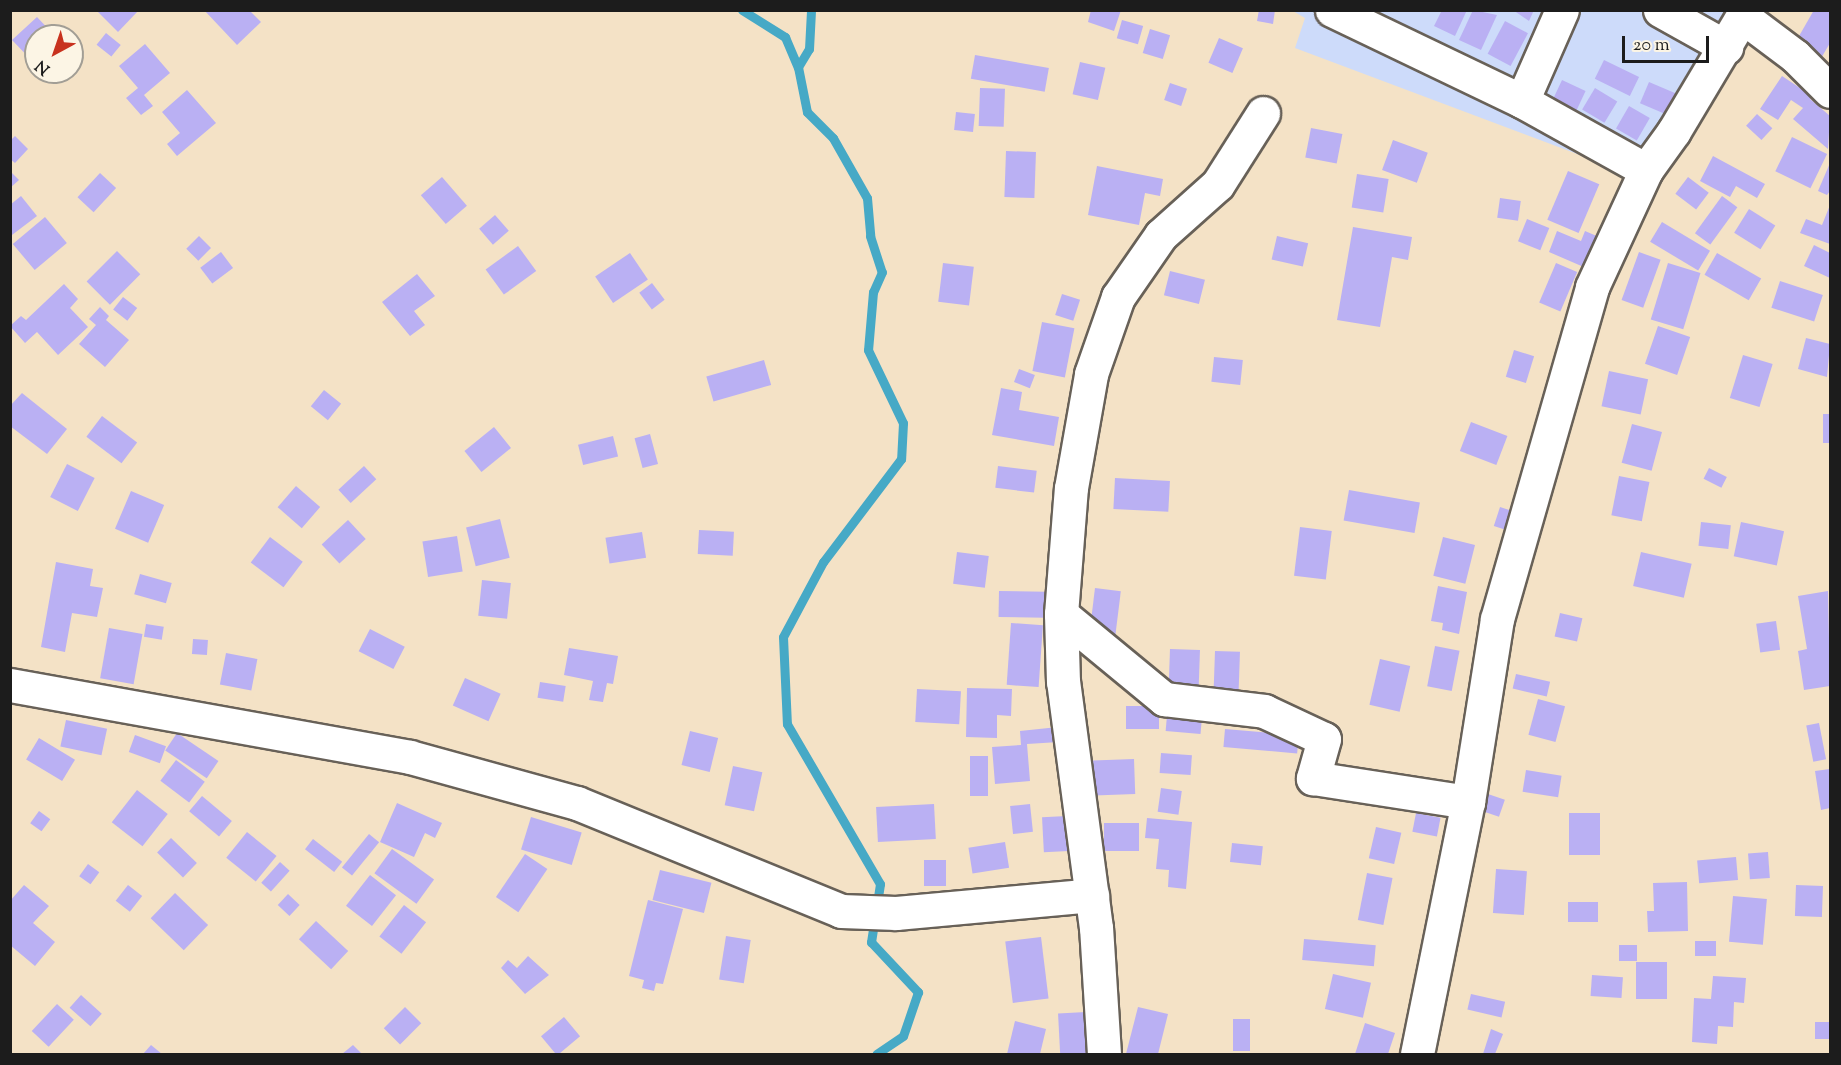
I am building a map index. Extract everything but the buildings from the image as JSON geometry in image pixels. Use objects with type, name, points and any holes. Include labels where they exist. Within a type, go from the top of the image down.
[{"type":"street","points":[[1332,10],[1522,101],[1646,170]]},
{"type":"street","points":[[1522,101],[1562,10]]},
{"type":"street","points":[[1660,10],[1726,47]]},
{"type":"street","points":[[1417,1054],[1468,802],[1497,619],[1592,287],[1646,170],[1745,14],[1795,56],[1830,91]]},
{"type":"street","points":[[1104,1054],[1092,895],[1063,682],[1061,614],[1071,488],[1091,374],[1118,297],[1161,235],[1218,184],[1263,114]]},
{"type":"street","points":[[1061,614],[1164,699],[1264,711],[1324,739],[1313,778],[1468,802]]},
{"type":"street","points":[[10,685],[410,757],[577,803],[841,911],[896,913],[1092,895]]},
{"type":"shaded area","points":[[1293,11],[1735,11],[1641,178],[1295,48],[1305,18]]},
{"type":"waterway","points":[[742,10],[785,37],[798,67],[807,112],[833,138],[867,198],[870,236],[882,272],[873,292],[868,350],[903,423],[901,459],[823,562],[783,637],[787,724],[880,884],[871,942],[918,992],[903,1036],[876,1054]]},
{"type":"waterway","points":[[798,67],[809,49],[811,10]]}]
